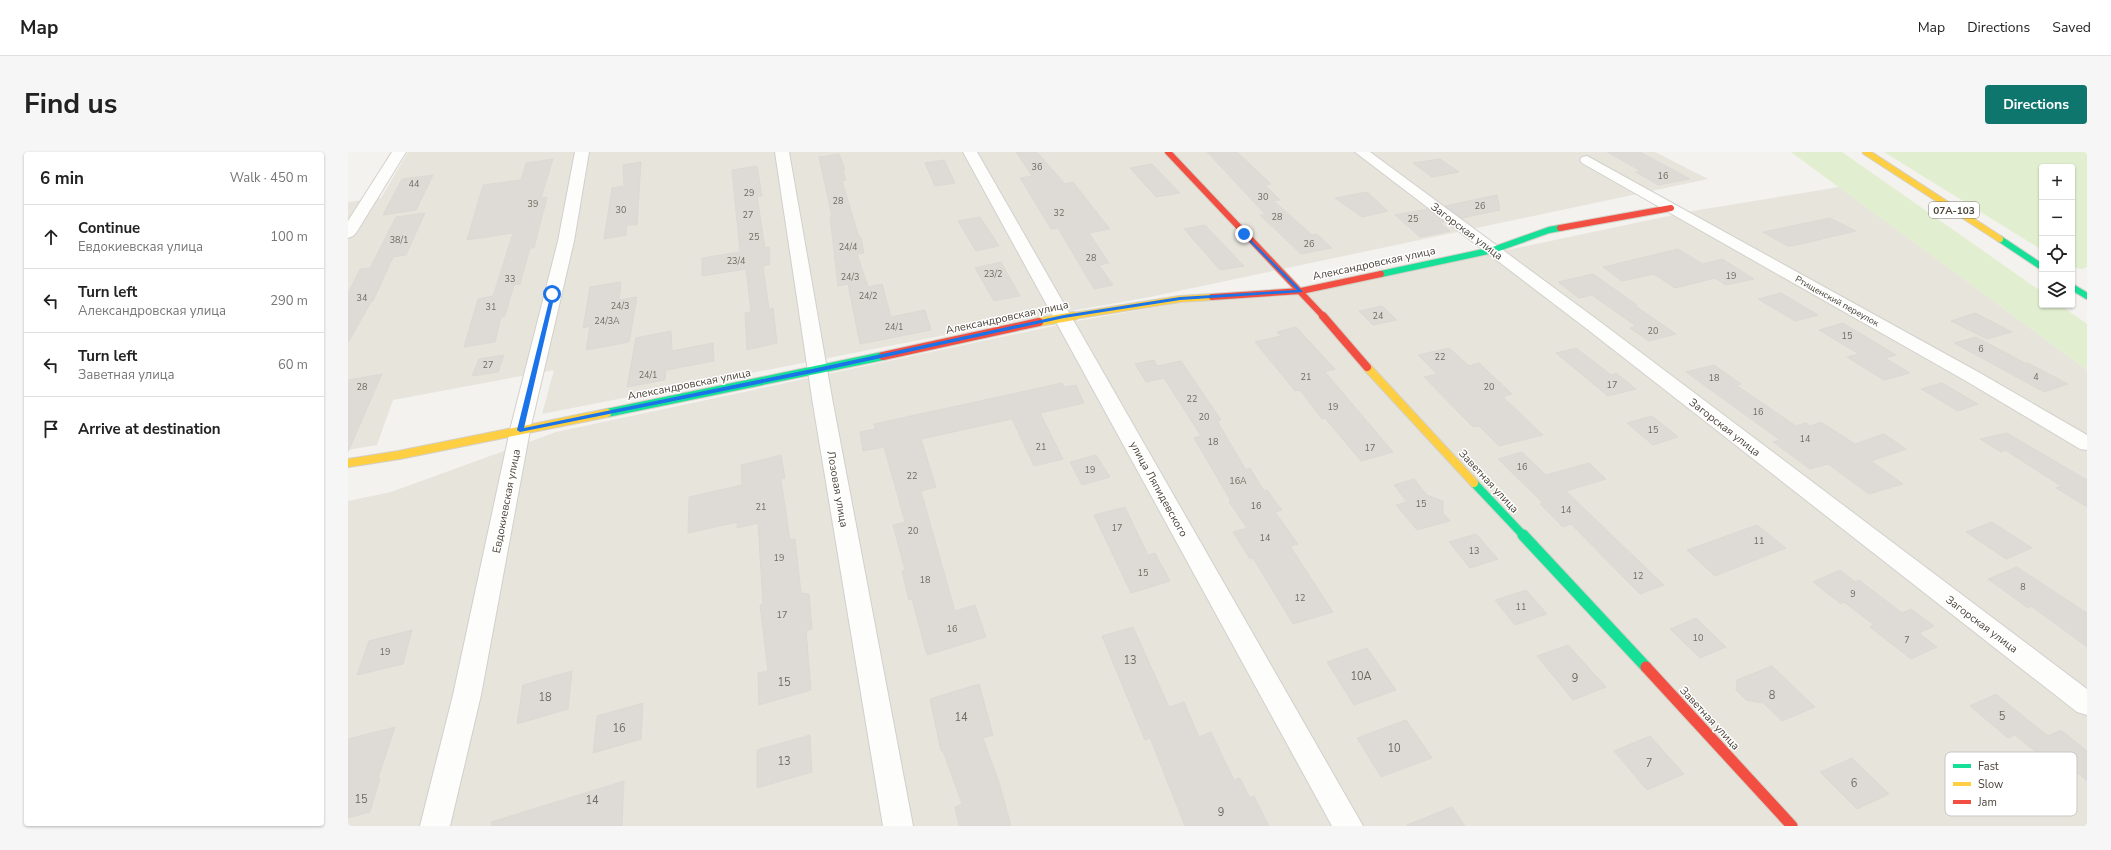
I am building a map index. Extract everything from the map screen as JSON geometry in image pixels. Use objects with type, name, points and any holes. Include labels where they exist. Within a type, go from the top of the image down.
[{"type":"street","points":[[348,233],[399,152]]},
{"type":"street","name":"Евдокиевская улица","points":[[435,826],[467,695],[520,430],[566,241],[576,195],[582,152]]},
{"type":"street","name":"Лозовая улица","points":[[782,152],[817,370],[898,826]]},
{"type":"street","name":"улица Ляпидевского","points":[[970,152],[1064,317],[1348,826]]},
{"type":"street","name":"Заветная улица","points":[[1168,152],[1301,291],[1399,402],[1599,616],[1792,826]]},
{"type":"street","name":"Загорская улица","points":[[1362,152],[1493,250],[2087,704]]},
{"type":"street","name":"07А-103","points":[[1866,152],[2039,265]]},
{"type":"street","name":"Ртищенский переулок","points":[[1587,160],[1966,373],[2087,444]]},
{"type":"street","name":"Александровская улица","points":[[348,463],[399,455],[817,370],[1064,317],[1180,299],[1301,291],[1493,250],[1548,230],[1671,208]]},
{"type":"street","points":[[2075,289],[2087,296]]},
{"type":"shaded area","points":[[408,152],[1655,152],[1708,179],[1150,297],[1048,315],[542,414],[554,370],[393,400],[377,445],[348,450],[348,202],[381,198]]},
{"type":"shaded area","points":[[1839,187],[2087,370],[2087,826],[348,826],[348,501],[391,492],[556,432],[1077,321],[1185,302],[1290,296],[1692,211]]},
{"type":"green space","points":[[1791,152],[1842,152],[2039,290],[2039,308],[2064,308],[2087,324],[2087,370]]},
{"type":"green space","points":[[1884,152],[2087,152],[2087,267],[2082,269],[2075,268],[2075,164],[2039,164],[2039,248]]},
{"type":"building","points":[[1016,152],[1037,152],[1065,184],[1073,182],[1110,229],[1089,233],[1109,263],[1099,265],[1113,285],[1094,289],[1058,228],[1051,229],[1020,178],[1032,176]]},
{"type":"building","points":[[1207,152],[1237,152],[1271,184],[1265,185],[1280,200],[1274,201],[1312,235],[1317,234],[1332,248],[1301,254],[1260,215],[1265,214]]},
{"type":"building","points":[[1607,152],[1640,152],[1690,179],[1658,185],[1636,172],[1641,171]]},
{"type":"building","points":[[839,154],[845,169],[843,170],[846,180],[842,181],[859,237],[861,237],[864,253],[857,254],[868,287],[882,284],[891,317],[925,310],[931,330],[860,344],[848,284],[838,286],[830,217],[832,217],[819,157]]},
{"type":"building","points":[[553,159],[541,198],[547,197],[534,248],[530,248],[520,284],[514,285],[505,316],[501,317],[495,342],[464,347],[478,299],[493,296],[513,233],[467,240],[483,185],[521,180],[526,163]]},
{"type":"building","points":[[1440,159],[1459,172],[1432,177],[1413,163]]},
{"type":"building","points":[[944,160],[955,183],[935,186],[925,163]]},
{"type":"building","points":[[641,162],[637,225],[627,225],[626,235],[604,239],[612,188],[624,186],[623,165]]},
{"type":"building","points":[[1152,164],[1180,193],[1156,197],[1130,168]]},
{"type":"building","points":[[757,166],[762,196],[757,196],[765,248],[769,247],[770,264],[763,266],[769,309],[773,308],[777,343],[747,350],[745,313],[751,312],[746,269],[702,276],[702,258],[740,252],[732,170]]},
{"type":"building","points":[[433,175],[416,210],[383,215],[402,179]]},
{"type":"building","points":[[1367,192],[1388,211],[1362,217],[1335,198]]},
{"type":"building","points":[[1497,195],[1500,210],[1462,218],[1445,206]]},
{"type":"building","points":[[1427,209],[1444,222],[1440,223],[1450,231],[1420,237],[1395,215]]},
{"type":"building","points":[[425,213],[406,255],[393,257],[373,301],[371,302],[348,343],[348,293],[360,269],[370,268],[396,217]]},
{"type":"building","points":[[980,217],[999,246],[976,251],[958,221]]},
{"type":"building","points":[[1830,218],[1856,231],[1792,246],[1787,246],[1763,232]]},
{"type":"building","points":[[1205,225],[1244,266],[1220,270],[1184,229]]},
{"type":"building","points":[[1678,249],[1703,264],[1722,259],[1754,279],[1726,285],[1715,278],[1675,288],[1654,274],[1622,281],[1603,267]]},
{"type":"building","points":[[1001,262],[1020,296],[994,301],[975,268]]},
{"type":"building","points":[[1593,274],[1676,334],[1649,341],[1630,328],[1636,326],[1592,295],[1579,298],[1558,282]]},
{"type":"building","points":[[621,282],[619,300],[637,297],[629,342],[586,350],[590,326],[583,328],[590,287]]},
{"type":"building","points":[[1781,293],[1818,315],[1795,321],[1758,299]]},
{"type":"building","points":[[1382,306],[1397,320],[1373,325],[1359,311]]},
{"type":"building","points":[[1975,313],[2012,332],[1987,339],[1951,321]]},
{"type":"building","points":[[1843,323],[1896,355],[1885,358],[1910,373],[1884,380],[1847,357],[1859,354],[1819,330]]},
{"type":"building","points":[[1296,327],[1335,369],[1325,372],[1393,452],[1361,461],[1325,418],[1322,419],[1300,390],[1295,391],[1255,342],[1281,336],[1277,332]]},
{"type":"building","points":[[671,331],[672,351],[713,343],[714,361],[666,370],[665,380],[627,387],[636,338]]},
{"type":"building","points":[[1976,337],[2068,384],[2044,392],[1954,343]]},
{"type":"building","points":[[1449,348],[1469,366],[1479,363],[1512,394],[1503,397],[1543,435],[1499,446],[1479,426],[1473,427],[1424,377],[1437,374],[1418,355]]},
{"type":"building","points":[[1576,348],[1611,375],[1616,373],[1636,389],[1608,396],[1556,353]]},
{"type":"building","points":[[504,355],[498,372],[472,376],[479,359]]},
{"type":"building","points":[[1154,360],[1157,366],[1181,361],[1221,420],[1217,421],[1246,470],[1250,468],[1264,491],[1267,490],[1282,510],[1275,512],[1298,544],[1290,546],[1333,612],[1293,624],[1253,558],[1250,559],[1233,532],[1247,528],[1229,502],[1231,501],[1194,438],[1201,436],[1164,378],[1146,382],[1135,364]]},
{"type":"building","points":[[1714,365],[1741,384],[1736,385],[1796,426],[1806,423],[1810,426],[1821,422],[1855,444],[1884,434],[1906,449],[1871,461],[1903,484],[1869,494],[1828,464],[1810,469],[1773,442],[1780,440],[1686,372]]},
{"type":"building","points":[[382,374],[348,452],[348,380]]},
{"type":"building","points":[[1062,383],[1064,387],[1076,385],[1084,403],[1040,413],[1063,459],[1034,466],[1012,419],[921,439],[936,487],[921,491],[955,611],[975,605],[986,637],[927,655],[912,599],[909,600],[902,571],[905,570],[893,525],[905,522],[884,447],[863,451],[860,432],[875,429],[874,424]]},
{"type":"building","points":[[1942,383],[1978,404],[1958,411],[1921,389]]},
{"type":"building","points":[[1652,416],[1678,437],[1653,445],[1627,423]]},
{"type":"building","points":[[2007,433],[2087,480],[2087,507],[2056,488],[2061,486],[2005,450],[2001,452],[1980,439]]},
{"type":"building","points":[[1522,452],[1546,475],[1589,463],[1606,479],[1566,491],[1664,585],[1640,594],[1571,524],[1563,527],[1540,504],[1543,503],[1498,459]]},
{"type":"building","points":[[781,455],[785,478],[781,479],[790,540],[795,539],[801,593],[809,594],[812,629],[806,631],[811,690],[759,705],[758,673],[768,671],[760,605],[763,604],[758,523],[737,528],[737,522],[688,533],[689,497],[742,485],[741,465]]},
{"type":"building","points":[[1096,455],[1110,477],[1082,485],[1070,462]]},
{"type":"building","points":[[1414,479],[1427,495],[1443,501],[1443,513],[1450,521],[1417,530],[1396,505],[1407,502],[1394,485]]},
{"type":"building","points":[[1125,507],[1148,555],[1155,553],[1170,581],[1131,593],[1094,515]]},
{"type":"building","points":[[1992,522],[2032,548],[2006,559],[1966,532]]},
{"type":"building","points":[[1757,525],[1786,548],[1715,576],[1687,550]]},
{"type":"building","points":[[1476,534],[1498,559],[1470,568],[1449,542]]},
{"type":"building","points":[[2017,567],[2087,613],[2087,647],[2031,606],[2028,608],[1988,579]]},
{"type":"building","points":[[1840,570],[1855,582],[1859,580],[1902,613],[1911,609],[1934,626],[1919,633],[1937,647],[1911,659],[1870,627],[1874,625],[1844,602],[1841,604],[1813,582]]},
{"type":"building","points":[[1526,590],[1547,614],[1515,625],[1495,600]]},
{"type":"building","points":[[1696,618],[1726,647],[1700,658],[1670,629]]},
{"type":"building","points":[[1133,627],[1169,707],[1184,702],[1199,737],[1211,732],[1234,780],[1240,778],[1250,798],[1254,796],[1269,826],[1185,826],[1150,738],[1145,740],[1102,636]]},
{"type":"building","points":[[412,630],[403,664],[357,675],[369,641]]},
{"type":"building","points":[[1568,645],[1606,687],[1573,700],[1537,656]]},
{"type":"building","points":[[1367,648],[1396,690],[1354,705],[1327,662]]},
{"type":"building","points":[[1772,666],[1815,707],[1782,721],[1763,703],[1746,700],[1736,690],[1737,680]]},
{"type":"building","points":[[572,671],[568,709],[517,724],[523,685]]},
{"type":"building","points":[[979,684],[993,735],[983,738],[999,782],[1011,826],[959,826],[955,807],[962,804],[943,751],[941,751],[930,699]]},
{"type":"building","points":[[1996,694],[2048,736],[2061,730],[2087,751],[2087,781],[2077,773],[2077,752],[2036,752],[2015,735],[2008,738],[1970,706]]},
{"type":"building","points":[[643,703],[641,739],[593,753],[597,716]]},
{"type":"building","points":[[1406,720],[1432,758],[1381,777],[1357,738]]},
{"type":"building","points":[[395,727],[378,778],[380,778],[370,812],[348,818],[348,739]]},
{"type":"building","points":[[810,735],[812,772],[757,788],[757,750]]},
{"type":"building","points":[[1650,736],[1684,774],[1647,790],[1614,751]]},
{"type":"building","points":[[1852,758],[1889,794],[1857,809],[1820,772]]},
{"type":"building","points":[[624,781],[622,826],[492,826],[491,822]]},
{"type":"building","points":[[1452,807],[1465,826],[1407,826],[1407,825]]},
{"type":"traffic: fast","points":[[1381,274],[1493,250],[1549,230],[1560,228]]},
{"type":"traffic: fast","points":[[2000,239],[2039,265]]},
{"type":"traffic: fast","points":[[2075,289],[2087,296]]},
{"type":"traffic: fast","points":[[607,413],[883,356]]},
{"type":"traffic: fast","points":[[1474,483],[1646,667]]},
{"type":"traffic: slow","points":[[1866,152],[2000,239]]},
{"type":"traffic: slow","points":[[1039,322],[1180,299],[1212,297]]},
{"type":"traffic: slow","points":[[1367,367],[1474,483]]},
{"type":"traffic: slow","points":[[348,463],[399,455],[607,413]]},
{"type":"traffic: jam","points":[[1168,152],[1244,234],[1297,287],[1367,367]]},
{"type":"traffic: jam","points":[[1560,228],[1671,208]]},
{"type":"traffic: jam","points":[[1212,297],[1301,291],[1381,274]]},
{"type":"traffic: jam","points":[[883,356],[1039,322]]},
{"type":"traffic: jam","points":[[1646,667],[1792,826]]},
{"type":"route","points":[[552,294],[520,430],[817,370],[1064,317],[1180,299],[1301,291],[1244,234]]}]
